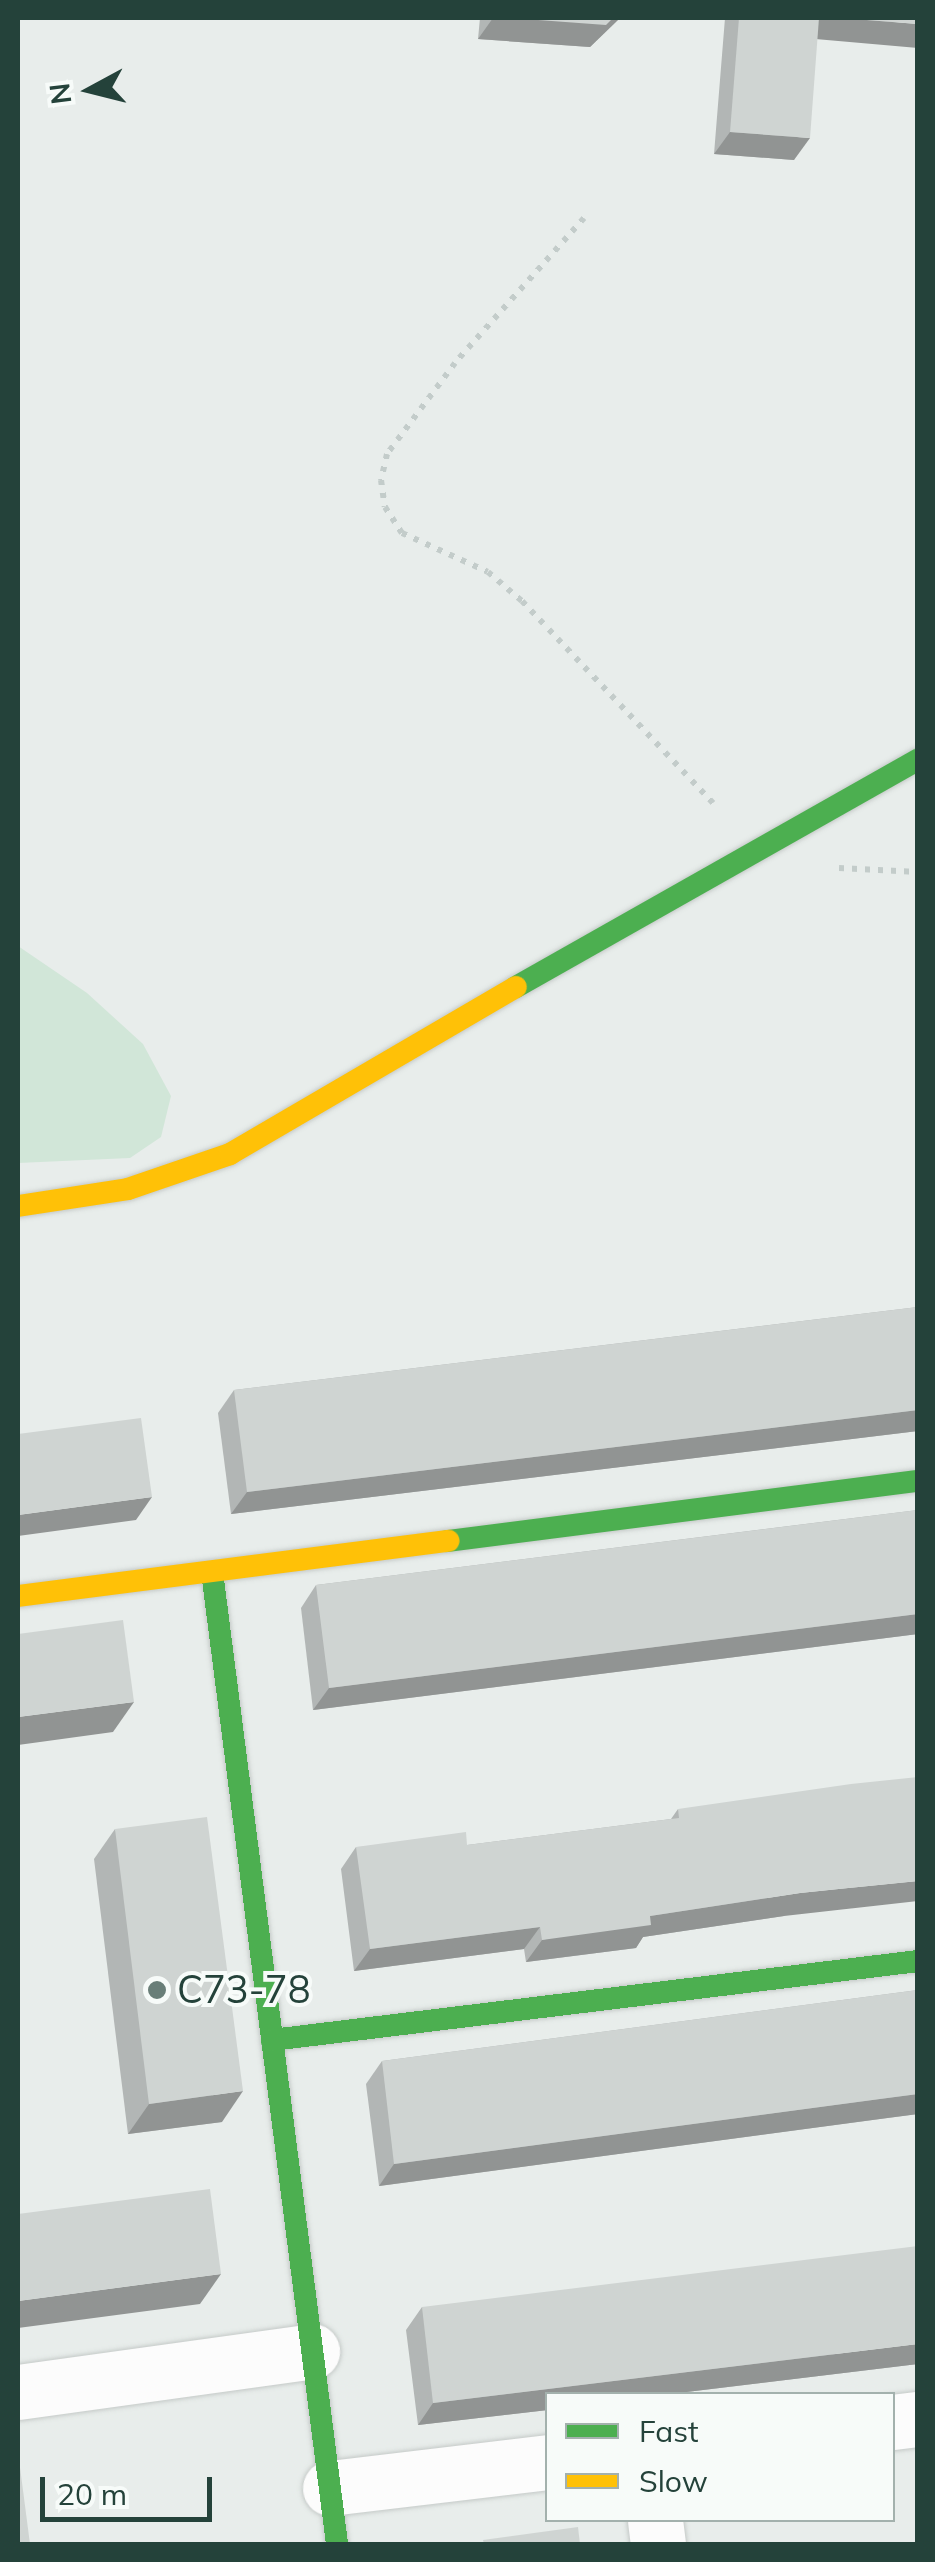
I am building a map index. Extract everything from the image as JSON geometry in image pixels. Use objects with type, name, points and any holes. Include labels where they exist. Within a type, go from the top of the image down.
[{"type":"street","points":[[18,1206],[128,1189],[230,1154],[754,848],[918,760]]},
{"type":"street","points":[[18,1596],[918,1481]]},
{"type":"street","points":[[212,1572],[337,2544]]},
{"type":"street","points":[[272,2040],[918,1961]]},
{"type":"street","points":[[18,2392],[312,2351]]},
{"type":"street","points":[[330,2488],[545,2462]]},
{"type":"path","points":[[584,218],[456,362],[387,454],[381,480],[385,507],[402,533],[488,572],[522,601],[754,848]]},
{"type":"green space","points":[[18,946],[87,993],[143,1044],[171,1096],[161,1137],[130,1158],[18,1163]]},
{"type":"building","points":[[511,18],[613,18],[606,25]]},
{"type":"building","points":[[739,18],[819,18],[810,138],[730,132]]},
{"type":"building","points":[[841,18],[918,18],[918,24]]},
{"type":"building","points":[[918,1307],[918,1410],[247,1492],[234,1390]]},
{"type":"building","points":[[141,1418],[152,1497],[18,1515],[18,1434]]},
{"type":"building","points":[[918,1510],[918,1614],[329,1688],[316,1585]]},
{"type":"building","points":[[123,1620],[134,1702],[18,1717],[18,1634]]},
{"type":"building","points":[[918,1777],[918,1881],[800,1893],[650,1916],[651,1925],[542,1940],[540,1927],[370,1949],[356,1847],[466,1832],[467,1845],[679,1818],[678,1809]]},
{"type":"building","name":"C73-78","points":[[207,1817],[243,2091],[149,2104],[115,1829]]},
{"type":"building","points":[[918,1990],[918,2094],[394,2164],[382,2061]]},
{"type":"building","points":[[210,2189],[221,2274],[18,2301],[18,2214]]},
{"type":"building","points":[[918,2246],[918,2344],[433,2403],[422,2307]]},
{"type":"building","points":[[18,2452],[30,2544],[18,2544]]},
{"type":"building","points":[[578,2527],[580,2544],[484,2544],[483,2540]]},
{"type":"traffic: fast","points":[[516,987],[918,760]]},
{"type":"traffic: fast","points":[[448,1541],[918,1481]]},
{"type":"traffic: fast","points":[[212,1572],[337,2544]]},
{"type":"traffic: fast","points":[[272,2040],[918,1961]]},
{"type":"traffic: slow","points":[[18,1206],[128,1189],[230,1154],[516,987]]},
{"type":"traffic: slow","points":[[18,1596],[448,1541]]},
{"type":"place","name":"C73-78","points":[[157,1990]]}]
